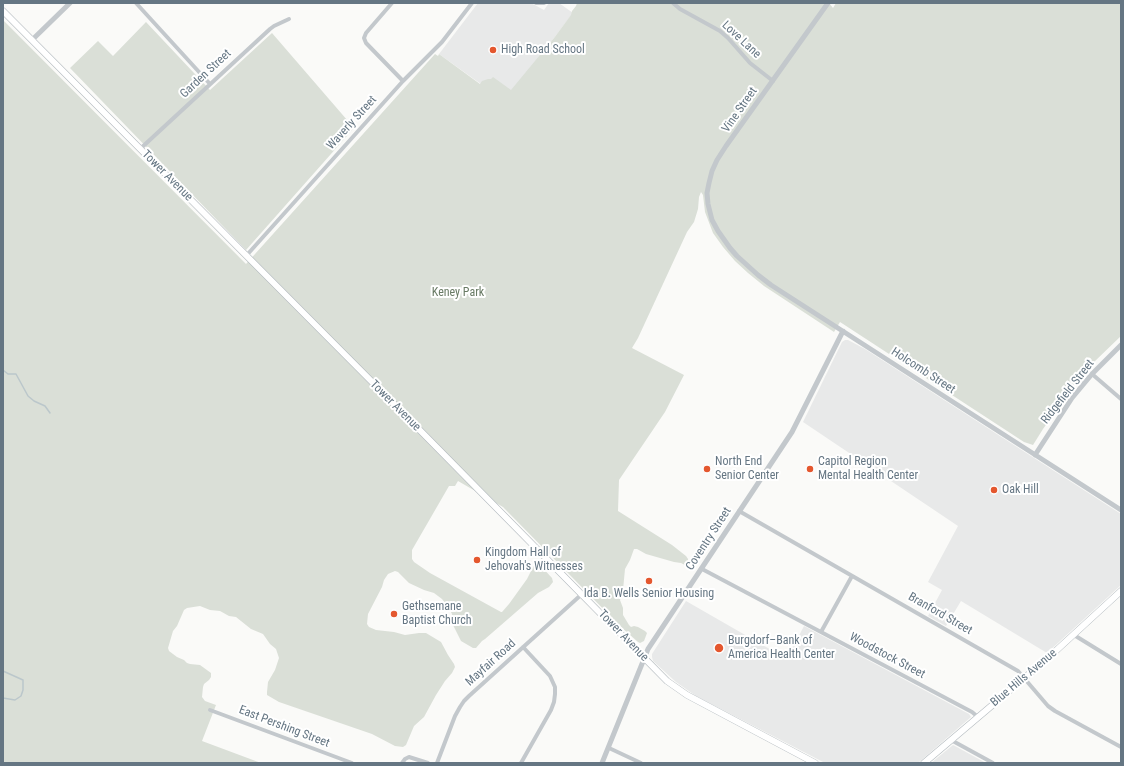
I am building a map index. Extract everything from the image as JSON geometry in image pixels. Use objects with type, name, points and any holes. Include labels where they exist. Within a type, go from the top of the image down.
[{"type":"main road","name":"Tower Avenue","points":[[3,11],[582,594],[666,681],[687,695],[812,762]]},
{"type":"main road","name":"Blue Hills Avenue","points":[[924,763],[1074,635],[1120,593]]},
{"type":"street","points":[[32,40],[70,3]]},
{"type":"street","points":[[136,3],[210,84]]},
{"type":"street","points":[[392,3],[366,33],[364,38],[366,43],[403,81]]},
{"type":"street","name":"Waverly Street","points":[[246,256],[403,81],[442,42],[472,3]]},
{"type":"street","points":[[536,3],[543,3]]},
{"type":"street","name":"Love Lane","points":[[673,3],[680,9],[720,31],[750,63],[773,81]]},
{"type":"street","name":"Vine Street","points":[[723,239],[712,220],[708,204],[707,193],[712,170],[720,156],[828,3]]},
{"type":"street","name":"Garden Street","points":[[140,149],[270,29],[289,19]]},
{"type":"street","name":"Holcomb Street","points":[[723,239],[737,256],[765,280],[1121,510]]},
{"type":"street","name":"Coventry Street","points":[[602,763],[651,644],[795,427],[843,331]]},
{"type":"street","name":"Ridgefield Street","points":[[1035,455],[1062,412],[1092,374],[1121,344]]},
{"type":"street","points":[[1092,374],[1121,399]]},
{"type":"street","name":"Branford Street","points":[[739,511],[1018,671],[1025,677],[1048,706],[1121,747]]},
{"type":"street","name":"Woodstock Street","points":[[702,569],[972,712],[978,717]]},
{"type":"street","points":[[821,632],[852,576]]},
{"type":"street","name":"Mayfair Road","points":[[437,763],[455,716],[469,696],[582,594]]},
{"type":"street","points":[[1074,635],[1121,664]]},
{"type":"street","points":[[522,763],[551,710],[555,694],[555,687],[550,676],[523,647]]},
{"type":"street","name":"East Pershing Street","points":[[210,710],[352,763]]},
{"type":"street","points":[[951,740],[993,763]]},
{"type":"street","points":[[609,748],[642,763]]},
{"type":"street","points":[[402,763],[409,757],[428,763]]},
{"type":"shaded area","name":"High Road School","points":[[478,3],[531,3],[544,10],[549,3],[559,3],[573,13],[513,92],[485,87],[439,54]]},
{"type":"shaded area","name":"Oak Hill","points":[[848,340],[865,349],[1121,514],[1121,585],[1047,653],[961,601],[946,626],[928,616],[942,590],[928,582],[958,526],[803,422],[842,342]]},
{"type":"shaded area","points":[[686,601],[787,659],[804,626],[969,714],[971,717],[918,763],[825,763],[696,696],[676,682],[653,661],[652,654]]},
{"type":"shaded area","points":[[953,745],[955,746],[986,763],[931,763]]},
{"type":"green space","name":"Keney Park","points":[[577,3],[829,3],[833,8],[836,3],[1121,3],[1121,336],[1079,379],[1033,445],[1024,442],[840,322],[834,332],[764,286],[735,261],[713,233],[705,212],[703,195],[701,192],[694,222],[687,232],[632,348],[684,375],[665,412],[619,480],[618,511],[672,545],[688,559],[687,566],[634,549],[625,569],[623,590],[620,600],[623,608],[623,615],[629,625],[631,627],[638,627],[647,633],[644,641],[640,643],[638,642],[621,627],[503,507],[458,481],[455,486],[449,486],[412,550],[412,559],[414,562],[430,573],[501,612],[509,604],[527,579],[535,563],[539,564],[552,578],[553,582],[549,587],[538,593],[482,641],[476,648],[473,648],[461,641],[453,625],[452,614],[442,599],[434,593],[409,583],[398,572],[395,571],[388,574],[368,614],[367,624],[369,627],[376,630],[405,635],[426,633],[441,642],[455,667],[436,695],[424,717],[414,726],[406,745],[403,747],[395,746],[372,734],[279,702],[267,695],[268,682],[275,670],[279,658],[276,649],[270,644],[263,634],[251,629],[236,617],[200,606],[187,608],[184,610],[177,626],[173,631],[168,648],[169,651],[187,663],[200,665],[211,673],[211,677],[204,684],[202,697],[205,701],[216,705],[202,741],[261,763],[3,763],[3,20],[246,264],[435,54],[438,56],[439,54],[480,84],[482,81],[493,77],[511,90],[554,38],[571,15]]},
{"type":"green space","points":[[146,22],[210,90],[272,33],[354,128],[246,250],[70,68],[98,41],[113,56]]},
{"type":"waterway","points":[[3,370],[8,374],[16,374],[28,396],[34,401],[45,406],[50,413]]},
{"type":"waterway","points":[[3,671],[23,680],[23,690],[21,696],[15,700],[3,698]]},
{"type":"place","name":"High Road School","points":[[493,50]]},
{"type":"place","name":"North End Senior Center","points":[[707,469]]},
{"type":"place","name":"Capitol Region Mental Health Center","points":[[810,469]]},
{"type":"place","name":"Oak Hill","points":[[994,490]]},
{"type":"place","name":"Kingdom Hall of Jehovah's Witnesses","points":[[477,560]]},
{"type":"place","name":"Ida B. Wells Senior Housing","points":[[649,581]]},
{"type":"place","name":"Gethsemane Baptist Church","points":[[394,614]]},
{"type":"place","name":"Burgdorf–Bank of America Health Center","points":[[719,648]]}]
